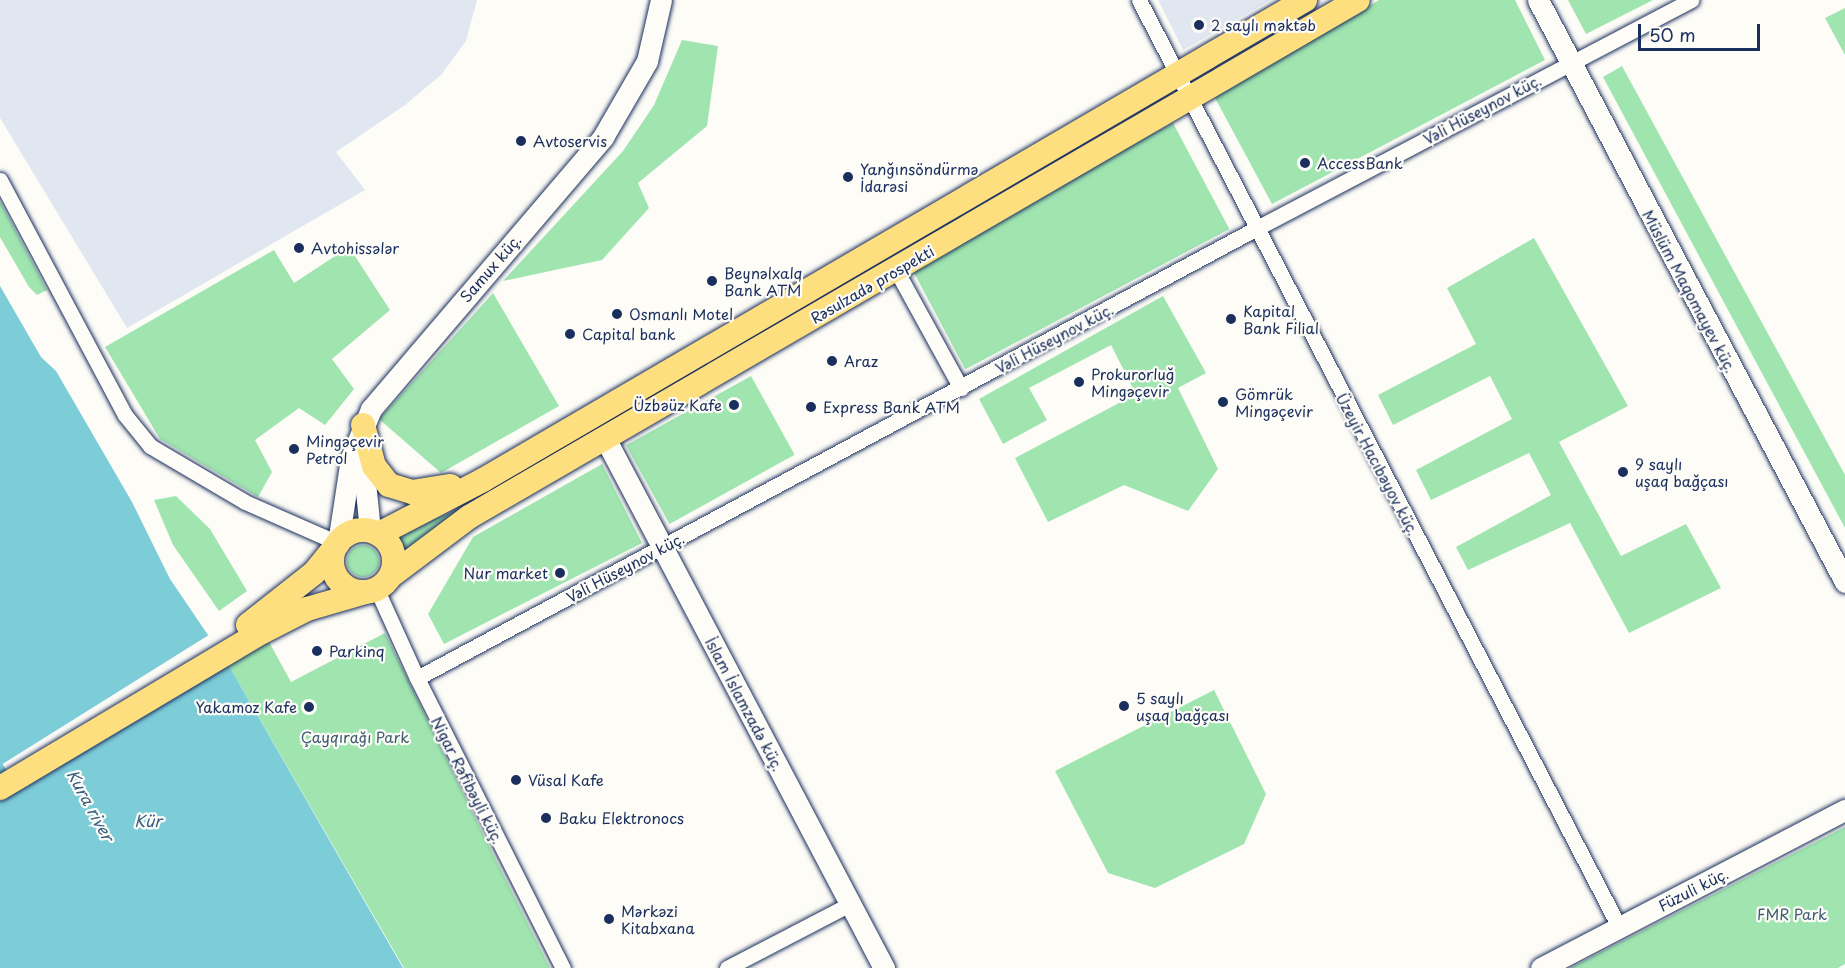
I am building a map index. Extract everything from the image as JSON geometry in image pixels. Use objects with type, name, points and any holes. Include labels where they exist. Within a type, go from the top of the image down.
[{"type":"main road","name":"Samux küç.","points":[[338,543],[345,484],[363,425],[380,394],[603,137],[637,85],[647,61],[661,0]]},
{"type":"main road","name":"Rəsulzadə prospekti","points":[[375,532],[483,480],[1305,0]]},
{"type":"main road","name":"Rəsulzadə prospekti","points":[[378,586],[469,516],[606,440],[1358,0]]},
{"type":"main road","name":"Müslüm Maqomayev küç.","points":[[1538,0],[1569,64],[1845,582]]},
{"type":"main road","points":[[363,425],[374,466],[389,485],[398,490],[433,490],[483,480]]},
{"type":"main road","points":[[0,771],[259,626],[378,586],[394,556],[375,532],[360,456],[363,425]]},
{"type":"main road","name":"İslam İslamzadə küç.","points":[[606,440],[884,968]]},
{"type":"main road","points":[[0,788],[259,626],[314,573],[338,543],[352,532],[375,532]]},
{"type":"main road","points":[[338,543],[333,552],[334,572],[347,588],[378,586]]},
{"type":"main road","name":"Füzuli küç.","points":[[1541,968],[1845,810]]},
{"type":"street","name":"Üzeyir Hacıbəyov küç.","points":[[1139,0],[1255,229],[1619,927]]},
{"type":"street","name":"Vəli Hüseynov küç.","points":[[417,678],[1255,229],[1692,0]]},
{"type":"street","points":[[0,180],[125,415],[150,446],[245,502],[338,543]]},
{"type":"street","points":[[896,270],[961,388]]},
{"type":"street","name":"Nigar Rəfibəyli küç.","points":[[378,586],[417,678],[563,968]]},
{"type":"street","points":[[727,968],[850,904]]},
{"type":"shaded area","points":[[0,0],[477,0],[466,41],[441,75],[405,105],[336,152],[365,190],[127,328],[0,118]]},
{"type":"shaded area","name":"2 saylı məktəb","points":[[1158,0],[1271,0],[1183,50]]},
{"type":"green space","points":[[1379,0],[1515,0],[1545,60],[1272,204],[1214,96]]},
{"type":"green space","points":[[1568,0],[1653,0],[1586,34]]},
{"type":"green space","points":[[1845,8],[1845,55],[1825,18]]},
{"type":"green space","points":[[682,40],[718,46],[707,126],[638,183],[649,208],[602,260],[503,281],[623,151],[654,105]]},
{"type":"green space","points":[[1622,66],[1845,475],[1845,528],[1603,77]]},
{"type":"green space","points":[[1173,123],[1229,229],[965,369],[909,263]]},
{"type":"green space","points":[[0,201],[47,290],[37,295],[29,287],[0,237]]},
{"type":"green space","points":[[1534,238],[1628,406],[1559,442],[1621,556],[1686,524],[1721,588],[1629,633],[1570,523],[1468,570],[1456,547],[1551,495],[1529,453],[1431,500],[1416,470],[1512,419],[1490,376],[1393,425],[1378,395],[1476,344],[1447,288]]},
{"type":"green space","points":[[349,247],[390,310],[332,359],[354,389],[325,425],[299,408],[255,440],[272,472],[258,497],[160,439],[105,347],[274,250],[294,283]]},
{"type":"green space","points":[[493,293],[559,406],[441,473],[379,419]]},
{"type":"green space","points":[[1163,296],[1206,373],[1178,388],[1218,469],[1188,511],[1124,485],[1048,522],[1015,458],[1136,394],[1111,345],[1029,388],[1047,420],[1003,444],[979,399]]},
{"type":"green space","points":[[751,376],[795,455],[670,524],[626,445]]},
{"type":"green space","points":[[602,464],[642,543],[444,644],[428,614],[473,537]]},
{"type":"green space","points":[[176,496],[210,529],[247,591],[219,611],[173,545],[154,500]]},
{"type":"green space","points":[[465,507],[404,550],[395,534]]},
{"type":"green space","points":[[363,545],[374,550],[379,561],[374,572],[363,577],[352,572],[347,561],[352,550]]},
{"type":"green space","name":"Çayqırağı Park","points":[[385,633],[550,968],[404,968],[229,666],[269,642],[291,682]]},
{"type":"green space","points":[[1214,690],[1266,794],[1244,844],[1155,888],[1108,873],[1055,771]]},
{"type":"green space","name":"FMR Park","points":[[1845,827],[1845,964],[1838,968],[1570,968]]},
{"type":"water","name":"Kür","points":[[0,286],[41,357],[56,371],[132,502],[170,579],[229,666],[403,968],[0,968]]},
{"type":"pier","points":[[212,633],[229,660],[19,791],[3,764]]},
{"type":"place","name":"2 saylı məktəb","points":[[1199,25]]},
{"type":"place","name":"Avtoservis","points":[[521,141]]},
{"type":"place","name":"AccessBank","points":[[1305,163]]},
{"type":"place","name":"Yanğınsöndürmə İdarəsi","points":[[848,177]]},
{"type":"place","name":"Avtohissələr","points":[[299,248]]},
{"type":"place","name":"Beynəlxalq Bank ATM","points":[[712,281]]},
{"type":"place","name":"Osmanlı Motel","points":[[617,314]]},
{"type":"place","name":"Kapital Bank Filial","points":[[1231,319]]},
{"type":"place","name":"Capital bank","points":[[570,334]]},
{"type":"place","name":"Araz","points":[[832,361]]},
{"type":"place","name":"Prokurorluğ Mingəçevir","points":[[1079,382]]},
{"type":"place","name":"Gömrük Mingəçevir","points":[[1223,402]]},
{"type":"place","name":"Üzbəüz Kafe","points":[[734,405]]},
{"type":"place","name":"Express Bank ATM","points":[[811,407]]},
{"type":"place","name":"Mingəçevir Petrol","points":[[294,449]]},
{"type":"place","name":"9 saylı uşaq bağçası","points":[[1623,472]]},
{"type":"place","name":"Nur market","points":[[560,573]]},
{"type":"place","name":"Parkinq","points":[[317,651]]},
{"type":"place","name":"5 saylı uşaq bağçası","points":[[1124,706]]},
{"type":"place","name":"Yakamoz Kafe","points":[[309,707]]},
{"type":"place","name":"Vüsal Kafe","points":[[516,780]]},
{"type":"place","name":"Baku Elektronocs","points":[[546,818]]},
{"type":"place","name":"Mərkəzi Kitabxana","points":[[609,919]]},
{"type":"water label","name":"Kura river","points":[[91,805]]}]
